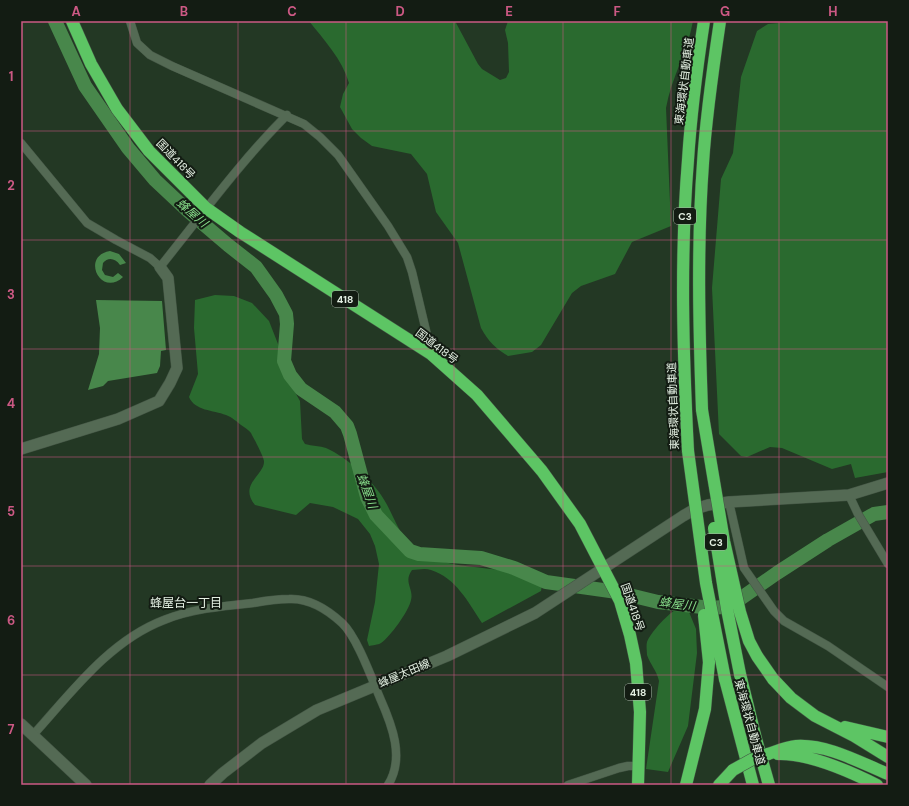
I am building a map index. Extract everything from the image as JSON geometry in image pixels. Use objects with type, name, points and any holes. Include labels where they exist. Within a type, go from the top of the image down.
[{"type":"highway","name":"国道418号","points":[[72,21],[91,64],[117,109],[149,151],[206,208],[240,232],[431,354],[477,395],[542,471],[580,524],[620,601],[636,663],[640,712],[638,785]]},
{"type":"highway","name":"東海環状自動車道","points":[[704,21],[688,160],[685,214],[683,286],[688,451],[707,590],[725,679],[754,785]]},
{"type":"highway","name":"東海環状自動車道","points":[[720,21],[710,94],[704,154],[700,224],[699,296],[702,410],[708,480],[727,609],[740,674],[769,785]]},
{"type":"highway","points":[[702,410],[724,541],[740,612],[749,641],[757,656],[773,679],[796,701],[824,721],[854,736],[888,757]]},
{"type":"highway","points":[[686,785],[705,709],[709,662],[689,494],[688,451]]},
{"type":"highway","points":[[824,721],[888,737]]},
{"type":"highway","points":[[719,785],[733,770],[750,760],[794,746],[817,748],[838,754],[888,774]]},
{"type":"highway","points":[[768,754],[793,755],[819,761],[855,774],[877,785]]},
{"type":"street","points":[[130,21],[137,43],[150,55],[280,114],[287,115],[304,124],[320,137],[338,156],[388,226],[407,257],[412,272],[431,354]]},
{"type":"street","points":[[160,266],[206,208],[273,129],[287,115]]},
{"type":"street","points":[[21,143],[87,223],[150,258],[160,266],[168,278],[177,368],[170,384],[159,401],[118,419],[21,449]]},
{"type":"street","name":"蜂屋太田線","points":[[210,785],[257,747],[317,710],[447,656],[535,613],[683,516],[695,510],[708,505],[729,502],[849,495],[888,483]]},
{"type":"street","points":[[849,495],[858,514],[888,564]]},
{"type":"street","points":[[729,502],[744,568],[774,611],[784,621],[828,646],[888,687]]},
{"type":"street","points":[[33,734],[98,664],[128,639],[163,620],[186,613],[290,598],[309,602],[325,609],[343,624],[351,636],[375,686],[393,734],[396,757],[395,770],[388,785]]},
{"type":"street","points":[[21,724],[86,785]]},
{"type":"street","points":[[568,785],[619,768],[638,766]]},
{"type":"shaded area","points":[[309,21],[455,21],[478,64],[482,69],[500,80],[506,78],[509,72],[508,43],[505,30],[508,21],[693,21],[691,32],[668,97],[666,108],[671,226],[632,242],[615,274],[581,286],[572,293],[541,345],[532,352],[508,356],[493,344],[481,328],[458,243],[436,212],[427,174],[411,154],[372,146],[352,129],[340,107],[343,94],[349,83],[346,74],[332,50]]},
{"type":"shaded area","points":[[802,21],[888,21],[888,472],[855,478],[851,464],[832,469],[782,448],[770,447],[747,457],[741,456],[719,434],[712,288],[721,179],[733,153],[741,77],[757,31],[768,24]]},
{"type":"shaded area","points":[[110,251],[119,254],[126,263],[120,265],[116,261],[109,259],[103,263],[102,270],[105,275],[113,277],[118,273],[123,277],[115,282],[107,282],[101,279],[97,274],[95,267],[96,260],[101,254]]},
{"type":"shaded area","points":[[215,295],[234,296],[252,303],[269,321],[278,344],[287,378],[300,401],[302,439],[305,444],[326,448],[352,464],[360,471],[381,495],[403,536],[412,547],[427,556],[449,563],[514,573],[542,585],[541,591],[482,623],[461,592],[448,579],[429,569],[412,570],[408,578],[412,596],[407,611],[385,640],[380,644],[369,646],[367,640],[375,602],[379,564],[375,546],[370,534],[358,519],[333,507],[310,503],[296,515],[255,505],[249,491],[254,480],[261,471],[264,461],[251,433],[228,416],[200,408],[192,402],[189,397],[198,374],[194,328],[195,300]]},
{"type":"shaded area","points":[[96,300],[162,301],[166,350],[161,351],[160,366],[157,373],[108,381],[103,386],[88,390],[99,354],[100,328]]},
{"type":"shaded area","points":[[679,608],[689,612],[696,629],[697,653],[688,726],[668,772],[646,769],[659,681],[647,655],[647,642],[656,628],[670,614]]},
{"type":"waterway","name":"蜂屋川","points":[[55,21],[85,86],[128,148],[155,180],[188,211],[256,267],[276,295],[286,314],[287,324],[284,361],[290,375],[301,389],[335,412],[347,426],[367,497],[376,515],[410,551],[419,554],[481,558],[514,568],[546,582],[617,592],[658,602],[711,608],[723,607],[737,601],[828,540],[874,514],[888,512]]},
{"type":"district","name":"蜂屋台一丁目","points":[[186,603]]}]
